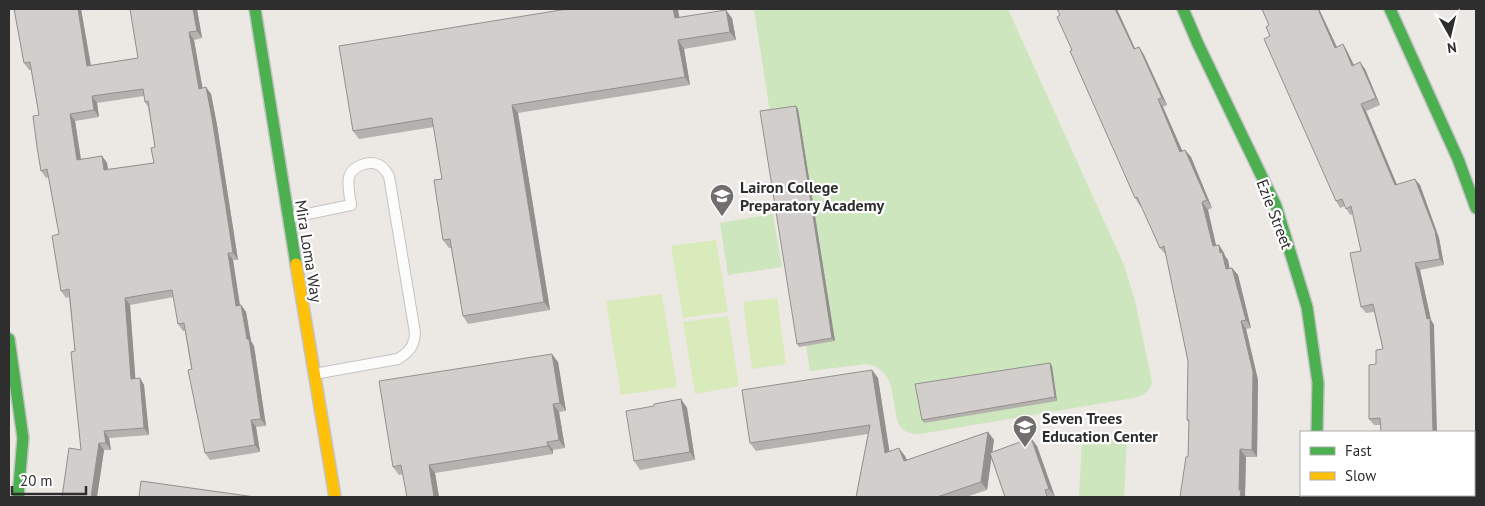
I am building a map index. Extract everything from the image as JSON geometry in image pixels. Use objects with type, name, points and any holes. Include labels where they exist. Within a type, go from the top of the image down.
[{"type":"street","name":"Mira Loma Way","points":[[255,9],[313,374],[335,497]]},
{"type":"street","name":"Ezie Street","points":[[1184,9],[1198,44],[1279,215],[1307,307],[1318,383],[1317,431]]},
{"type":"street","points":[[1390,9],[1458,159],[1476,208]]},
{"type":"street","points":[[9,339],[23,438],[18,497]]},
{"type":"lane","points":[[288,218],[351,205],[349,177],[355,168],[366,163],[377,163],[384,168],[389,176],[415,333],[414,344],[408,353],[398,359],[313,374]]},
{"type":"green space","points":[[754,9],[1008,9],[1124,265],[1135,300],[1152,382],[1146,393],[1134,398],[914,434],[905,431],[900,425],[891,385],[879,368],[867,364],[810,371]]},
{"type":"green space","points":[[773,214],[782,267],[728,275],[720,223]]},
{"type":"green space","points":[[716,240],[728,312],[683,318],[671,246]]},
{"type":"green space","points":[[662,294],[677,387],[621,395],[606,301]]},
{"type":"green space","points":[[777,298],[786,364],[752,369],[743,302]]},
{"type":"green space","points":[[728,316],[739,386],[695,394],[683,322]]},
{"type":"green space","points":[[1084,437],[1127,440],[1124,497],[1079,497],[1082,441]]},
{"type":"building","points":[[14,9],[78,9],[87,66],[138,58],[130,9],[193,9],[197,31],[189,32],[199,89],[206,87],[212,118],[233,253],[228,253],[236,306],[241,305],[247,339],[249,339],[261,419],[251,420],[255,445],[205,453],[188,370],[192,369],[184,323],[178,324],[172,290],[125,298],[131,379],[140,378],[144,428],[104,431],[106,443],[99,443],[91,497],[62,497],[69,448],[81,450],[71,352],[75,351],[69,289],[61,291],[52,236],[59,234],[47,169],[41,171],[37,147],[33,116],[39,115],[30,62],[24,63]],"holes":[[[143,89],[145,102],[148,101],[155,147],[151,148],[154,163],[104,170],[102,156],[77,160],[70,114],[94,110],[92,96]]]},
{"type":"building","points":[[567,9],[673,9],[675,18],[726,10],[730,32],[678,40],[685,77],[512,105],[544,302],[463,316],[450,239],[443,240],[434,180],[442,179],[432,118],[353,131],[339,46]]},
{"type":"building","points":[[1057,9],[1115,9],[1134,49],[1139,47],[1162,98],[1158,99],[1180,152],[1185,150],[1207,200],[1202,202],[1213,246],[1219,245],[1226,269],[1232,268],[1246,320],[1241,321],[1253,372],[1252,450],[1240,449],[1240,497],[1180,497],[1186,457],[1188,457],[1188,361],[1164,246],[1160,248],[1137,197],[1135,198],[1070,51],[1072,50],[1057,17],[1060,15]]},
{"type":"building","points":[[1262,9],[1318,9],[1335,48],[1343,44],[1352,66],[1360,62],[1376,98],[1361,104],[1395,185],[1415,179],[1435,231],[1440,259],[1415,263],[1427,319],[1430,318],[1433,431],[1381,431],[1380,418],[1369,419],[1369,365],[1376,364],[1376,350],[1383,349],[1373,304],[1361,307],[1350,253],[1361,251],[1351,206],[1346,209],[1342,199],[1336,201],[1264,39],[1270,36],[1266,27],[1269,25]]},
{"type":"building","points":[[796,106],[832,338],[797,344],[760,111]]},
{"type":"building","points":[[552,354],[560,403],[553,404],[559,440],[547,442],[548,446],[429,465],[434,497],[407,497],[401,465],[393,467],[379,381]]},
{"type":"building","points":[[1050,363],[1055,397],[922,420],[915,384]]},
{"type":"building","points":[[872,370],[885,453],[899,448],[904,461],[988,432],[981,482],[937,497],[856,497],[870,425],[750,443],[742,390]]},
{"type":"building","points":[[681,399],[690,452],[634,461],[626,411]]},
{"type":"building","points":[[1031,438],[1049,489],[1045,490],[1047,497],[1005,497],[990,453]]},
{"type":"building","points":[[141,481],[255,497],[139,497]]},
{"type":"building","points":[[1364,496],[1401,496],[1401,497]]},
{"type":"traffic: fast","points":[[255,9],[296,264]]},
{"type":"traffic: fast","points":[[1183,9],[1276,206],[1307,307],[1318,383],[1317,431]]},
{"type":"traffic: fast","points":[[1390,9],[1458,159],[1476,208]]},
{"type":"traffic: fast","points":[[9,339],[23,438],[18,497]]},
{"type":"traffic: slow","points":[[296,264],[335,497]]},
{"type":"place","name":"Lairon College Preparatory Academy","points":[[722,217]]},
{"type":"place","name":"Seven Trees Education Center","points":[[1025,448]]}]
